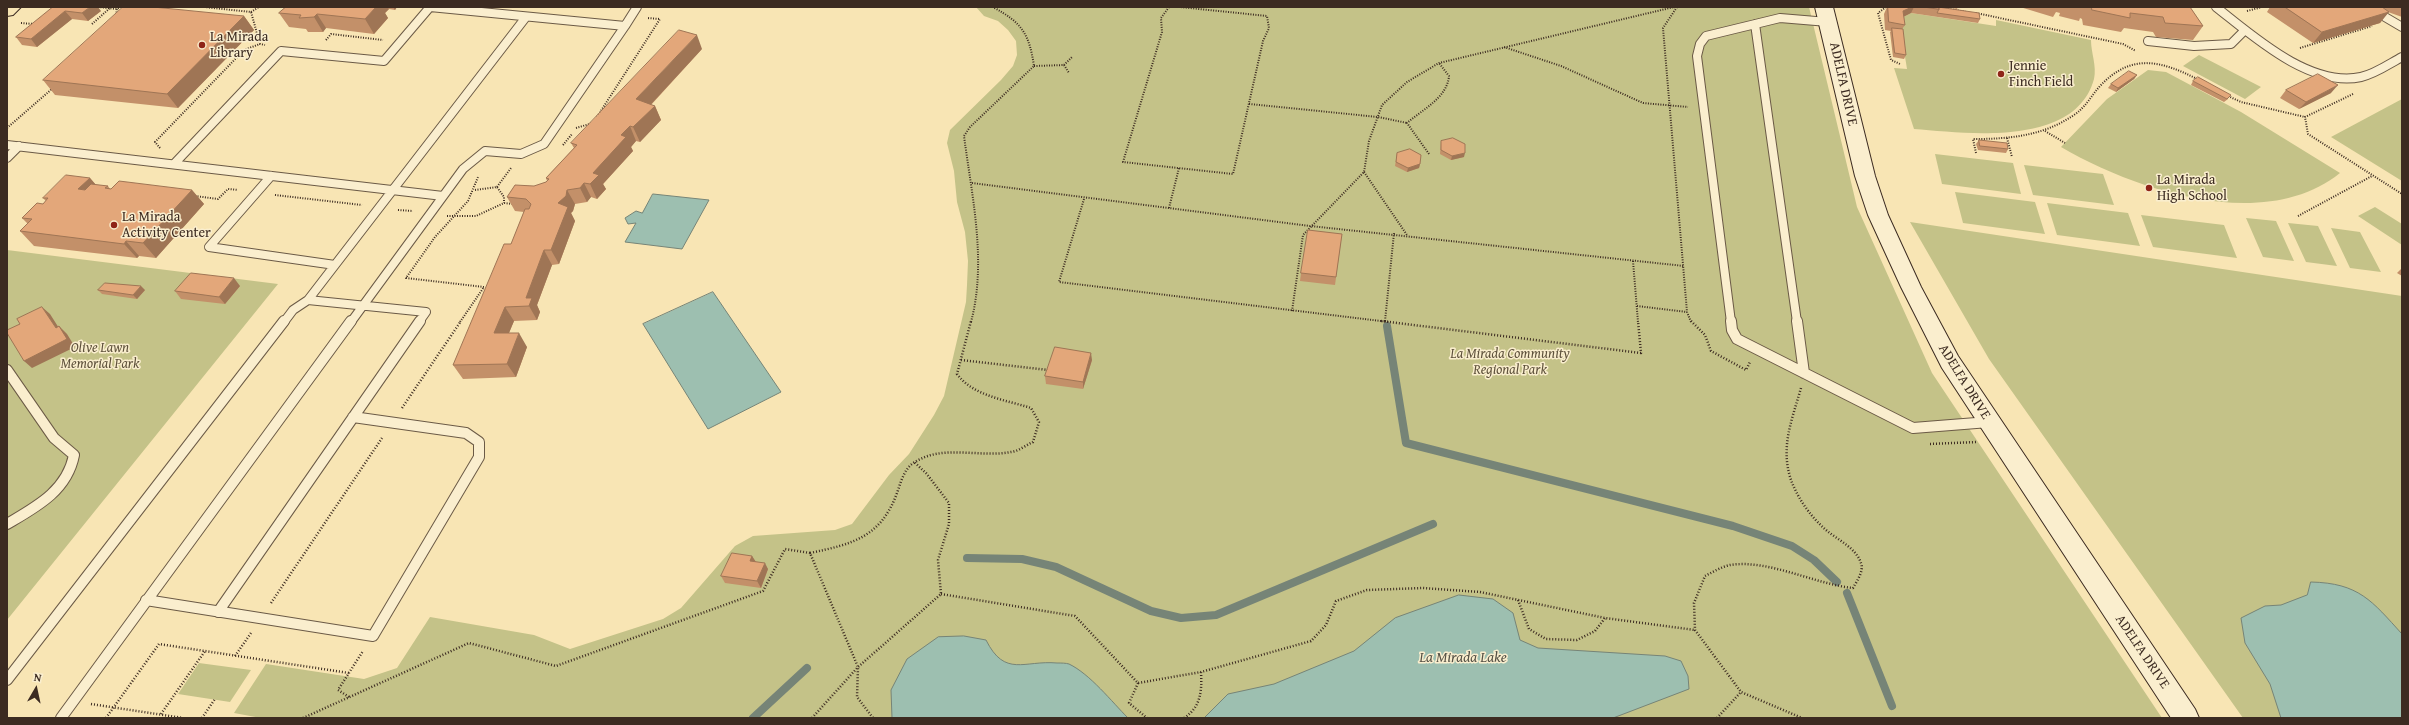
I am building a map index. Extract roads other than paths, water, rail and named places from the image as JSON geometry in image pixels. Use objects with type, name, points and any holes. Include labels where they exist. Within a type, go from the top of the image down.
[{"type":"main road","points":[[7,11],[12,7]]},
{"type":"street","name":"ADELFA DRIVE","points":[[1826,15],[1865,176],[1878,215],[1911,287],[1950,362],[2186,718]]},
{"type":"lane","points":[[174,164],[281,51],[384,61],[430,7],[625,26]]},
{"type":"lane","points":[[61,718],[463,169],[485,151],[521,154],[544,144],[637,7]]},
{"type":"lane","points":[[2216,7],[2246,30],[2298,65],[2331,75],[2350,78],[2362,76],[2402,57]]},
{"type":"lane","points":[[2368,7],[2402,27]]},
{"type":"lane","points":[[1826,15],[1780,18],[1706,36],[1700,44],[1697,56],[1732,330],[1737,339],[1913,428],[1995,431]]},
{"type":"lane","points":[[7,680],[293,310],[308,300],[526,17]]},
{"type":"lane","points":[[1755,24],[1804,373]]},
{"type":"lane","points":[[2148,42],[2194,46],[2231,44],[2246,30]]},
{"type":"lane","points":[[7,145],[443,196]]},
{"type":"lane","points":[[7,158],[19,146]]},
{"type":"lane","points":[[272,176],[209,247],[335,265]]},
{"type":"lane","points":[[218,612],[426,312],[308,300]]},
{"type":"lane","points":[[7,370],[54,438],[74,455],[74,468],[64,483],[36,507],[7,524]]},
{"type":"lane","points":[[146,600],[373,636],[479,457],[479,442],[466,433],[353,417]]},
{"type":"water","points":[[653,194],[709,200],[682,249],[625,242],[636,223],[628,224],[625,218],[636,211],[642,213]]},
{"type":"water","points":[[713,292],[781,392],[708,429],[643,324]]},
{"type":"water","points":[[2311,582],[2327,583],[2353,590],[2373,603],[2402,634],[2402,718],[2281,718],[2270,684],[2245,643],[2241,618],[2265,606],[2281,605],[2307,595]]},
{"type":"water","name":"La Mirada Lake","points":[[1459,595],[1493,599],[1513,613],[1520,640],[1538,648],[1665,656],[1681,661],[1688,676],[1689,689],[1613,718],[1204,718],[1228,694],[1274,684],[1354,651],[1395,618]]},
{"type":"water","points":[[964,636],[986,640],[993,652],[1000,659],[1008,663],[1016,665],[1045,663],[1069,664],[1093,681],[1128,718],[892,718],[891,690],[907,659],[938,637]]},
{"type":"waterway","points":[[1387,326],[1406,443],[1733,526],[1792,546],[1814,560],[1837,582]]},
{"type":"waterway","points":[[967,558],[1022,559],[1056,567],[1151,611],[1181,618],[1216,615],[1433,524]]},
{"type":"waterway","points":[[1847,593],[1892,706]]},
{"type":"waterway","points":[[753,718],[807,668]]},
{"type":"place","name":"La Mirada Library","points":[[202,45]]},
{"type":"place","name":"Jennie Finch Field","points":[[2001,74]]},
{"type":"place","name":"La Mirada High School","points":[[2149,188]]},
{"type":"place","name":"La Mirada Activity Center","points":[[114,225]]},
{"type":"park label","name":"Olive Lawn Memorial Park","points":[[100,356]]},
{"type":"park label","name":"La Mirada Community Regional Park","points":[[1510,362]]}]
